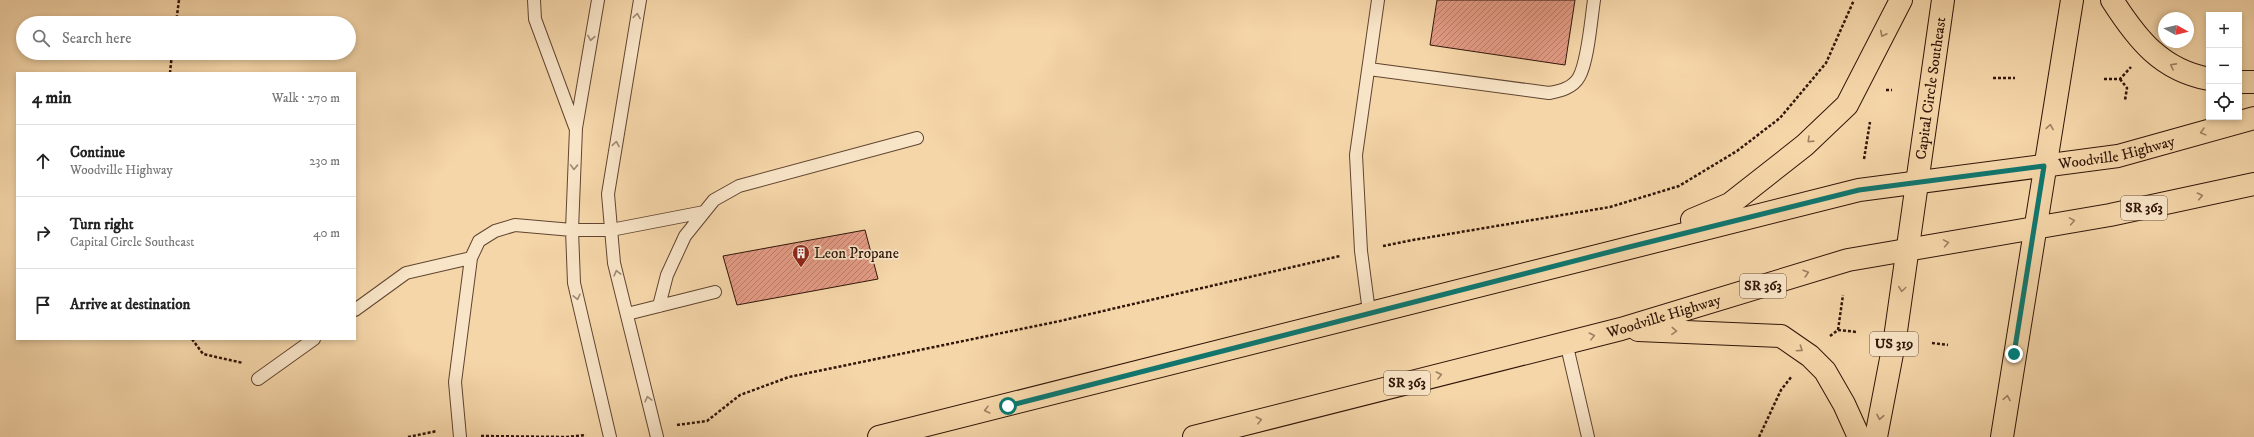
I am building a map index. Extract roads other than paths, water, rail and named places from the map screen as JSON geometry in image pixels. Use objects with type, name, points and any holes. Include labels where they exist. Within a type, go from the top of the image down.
[{"type":"main road","points":[[1625,248],[1730,204],[1805,145],[1847,105],[1902,0]]},
{"type":"main road","name":"Capital Circle Southeast","points":[[1876,437],[1895,338],[1943,0]]},
{"type":"main road","points":[[2002,437],[2034,228],[2072,0]]},
{"type":"main road","points":[[2112,0],[2130,26],[2159,58],[2191,76],[2206,78]]},
{"type":"main road","points":[[2242,82],[2254,82]]},
{"type":"main road","name":"Woodville Highway","points":[[879,437],[1370,312],[1859,190],[2118,156],[2254,118]]},
{"type":"main road","name":"Woodville Highway","points":[[1194,437],[1226,433],[1566,342],[1621,329],[1848,260],[2110,215],[2254,184]]},
{"type":"main road","points":[[1621,329],[1781,336],[1810,356],[1825,371],[1844,404],[1859,437]]},
{"type":"lane","points":[[534,0],[535,19],[576,128]]},
{"type":"lane","points":[[598,0],[576,128],[572,230],[574,283],[609,435]]},
{"type":"lane","points":[[640,0],[608,194],[614,263],[656,432]]},
{"type":"lane","points":[[1370,312],[1361,252],[1356,155],[1378,0]]},
{"type":"lane","points":[[1368,69],[1549,93],[1566,89],[1579,78],[1584,64],[1594,0]]},
{"type":"lane","points":[[659,306],[666,275],[685,236],[714,200],[739,186],[917,138]]},
{"type":"lane","points":[[460,436],[455,382],[471,258],[479,241],[496,231],[515,225],[572,230],[611,230],[704,212]]},
{"type":"lane","points":[[356,309],[406,273],[471,258]]},
{"type":"lane","points":[[626,314],[715,292]]},
{"type":"lane","points":[[258,379],[313,340]]},
{"type":"lane","points":[[1566,342],[1588,437]]},
{"type":"place","name":"Leon Propane","points":[[801,268]]}]
